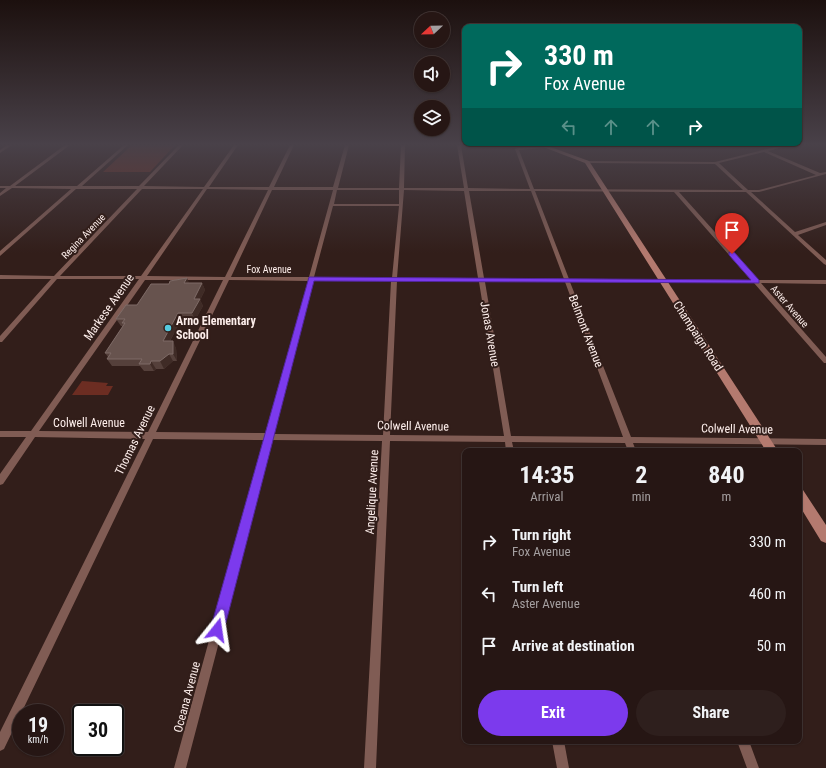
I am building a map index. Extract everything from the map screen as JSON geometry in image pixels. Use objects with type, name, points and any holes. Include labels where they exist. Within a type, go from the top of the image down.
[{"type":"street","points":[[0,195],[19,181]]},
{"type":"street","points":[[0,254],[84,181]]},
{"type":"street","name":"Regina Avenue","points":[[0,340],[56,278],[149,181]]},
{"type":"street","name":"Markese Avenue","points":[[0,481],[212,181]]},
{"type":"street","name":"Thomas Avenue","points":[[0,745],[275,181]]},
{"type":"street","name":"Oceana Avenue","points":[[180,768],[338,181]]},
{"type":"street","name":"Angelique Avenue","points":[[370,768],[394,279],[401,205],[401,181]]},
{"type":"street","name":"Jonas Avenue","points":[[466,181],[510,448]]},
{"type":"street","name":"Belmont Avenue","points":[[529,181],[631,448]]},
{"type":"street","name":"Champaign Road","points":[[598,181],[770,448]]},
{"type":"street","points":[[736,181],[826,263]]},
{"type":"street","points":[[0,187],[764,191],[799,181]]},
{"type":"street","name":"Aster Avenue","points":[[676,191],[826,361]]},
{"type":"street","points":[[332,206],[401,205]]},
{"type":"street","points":[[795,234],[826,223]]},
{"type":"street","name":"Fox Avenue","points":[[0,277],[826,282]]},
{"type":"street","name":"Colwell Avenue","points":[[0,434],[826,442]]},
{"type":"street","points":[[802,499],[826,537]]},
{"type":"street","points":[[559,744],[563,768]]},
{"type":"street","points":[[744,744],[753,768]]},
{"type":"shaded area","points":[[82,381],[108,383],[106,386],[113,386],[108,395],[72,395]]},
{"type":"building","name":"Arno Elementary School","points":[[187,278],[184,283],[202,283],[194,299],[200,299],[192,313],[178,313],[163,341],[173,341],[173,354],[169,354],[160,361],[151,361],[150,364],[139,364],[142,359],[107,359],[111,353],[105,353],[125,323],[122,323],[125,319],[116,319],[126,305],[137,305],[151,284],[169,284],[170,281]]},
{"type":"place","name":"Arno Elementary School","points":[[168,328]]},
{"type":"route","points":[[217,630],[311,279],[757,282],[732,254]]}]
